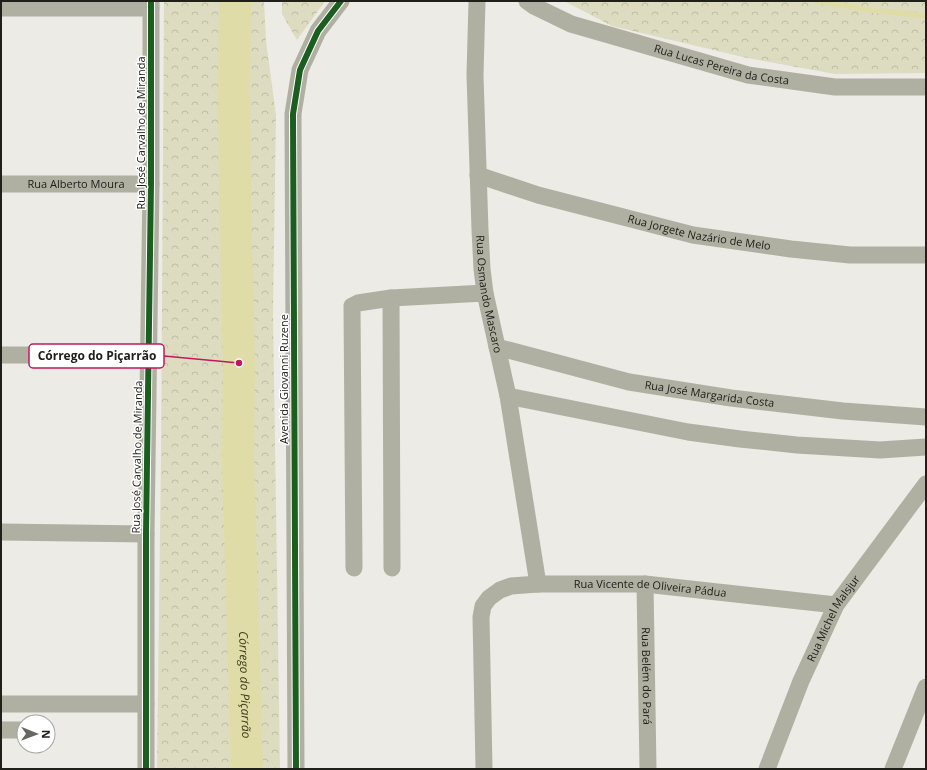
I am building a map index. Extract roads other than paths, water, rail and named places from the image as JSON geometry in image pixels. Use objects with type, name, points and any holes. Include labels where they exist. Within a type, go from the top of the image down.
[{"type":"street","name":"Avenida Giovanni Ruzene","points":[[296,769],[293,114],[300,70],[318,31],[341,1]]},
{"type":"street","name":"Rua Osmando Mascaro","points":[[477,1],[475,75],[480,230],[485,293],[508,396],[538,584]]},
{"type":"street","name":"Rua Lucas Pereira da Costa","points":[[527,1],[571,24],[748,75],[834,86],[926,87]]},
{"type":"street","points":[[1,8],[151,4]]},
{"type":"street","name":"Rua José Carvalho de Miranda","points":[[146,769],[146,534],[151,184],[151,4]]},
{"type":"street","name":"Rua Jorgete Nazário de Melo","points":[[478,175],[538,195],[693,235],[850,255],[926,255]]},
{"type":"street","name":"Rua Alberto Moura","points":[[1,184],[151,184]]},
{"type":"street","points":[[354,568],[352,306],[358,302],[391,298],[485,293]]},
{"type":"street","points":[[391,298],[392,568]]},
{"type":"street","name":"Rua José Margarida Costa","points":[[497,347],[630,382],[731,398],[843,411],[926,417]]},
{"type":"street","points":[[1,355],[149,355]]},
{"type":"street","points":[[508,396],[680,430],[740,439],[880,450],[926,447]]},
{"type":"street","name":"Rua Michel Malsjur","points":[[767,769],[801,681],[836,605],[926,484]]},
{"type":"street","points":[[1,532],[146,534]]},
{"type":"street","name":"Rua Vicente de Oliveira Pádua","points":[[484,769],[481,617],[483,606],[489,598],[500,590],[511,586],[538,584],[645,584],[836,605]]},
{"type":"street","name":"Rua Belém do Pará","points":[[645,584],[648,769]]},
{"type":"street","points":[[893,769],[926,687]]},
{"type":"street","points":[[1,704],[146,704]]},
{"type":"street","points":[[1,730],[16,730]]},
{"type":"waterway","name":"Córrego do Piçarrão","points":[[235,1],[235,200],[239,363],[238,461],[247,769]]},
{"type":"waterway","points":[[817,1],[863,9],[926,16]]},
{"type":"place","name":"Córrego do Piçarrão","points":[[239,363]]}]
